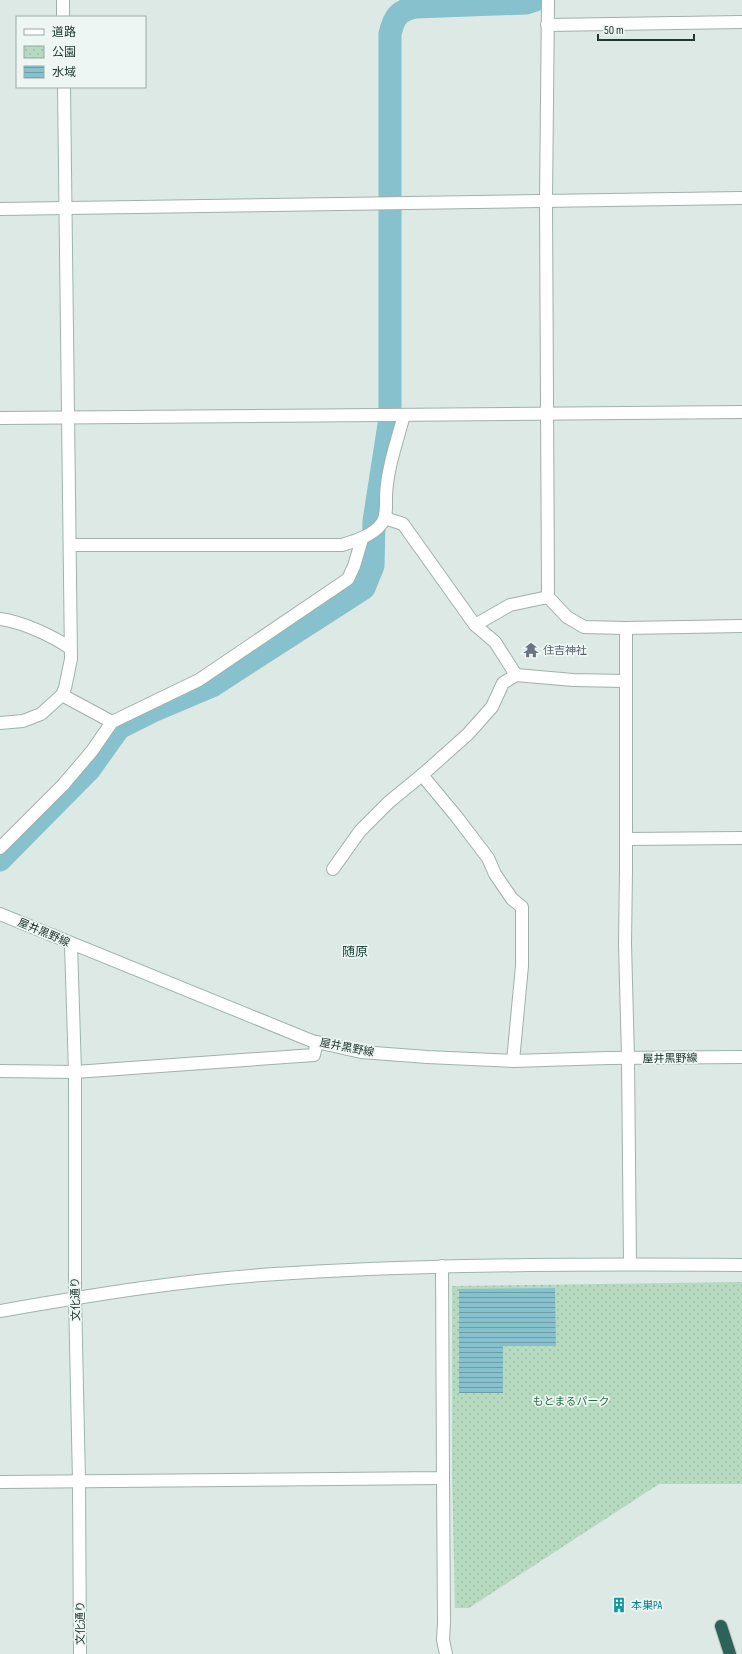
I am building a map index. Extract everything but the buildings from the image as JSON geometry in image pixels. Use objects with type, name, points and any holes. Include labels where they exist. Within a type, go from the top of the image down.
[{"type":"highway","points":[[721,1626],[730,1654]]},
{"type":"street","points":[[63,0],[63,16]]},
{"type":"street","points":[[548,0],[546,201],[548,597],[567,617],[584,627],[626,628],[742,626]]},
{"type":"street","points":[[547,25],[742,22]]},
{"type":"street","points":[[0,723],[23,721],[41,714],[62,695],[65,688],[71,659],[64,88]]},
{"type":"street","points":[[0,209],[742,198]]},
{"type":"street","points":[[0,418],[68,419],[742,412]]},
{"type":"street","points":[[70,546],[342,545],[362,539],[381,525],[385,518],[386,494],[391,466],[404,415]]},
{"type":"street","points":[[385,518],[403,524],[475,625],[495,642],[516,675]]},
{"type":"street","points":[[0,848],[63,785],[92,751],[112,722],[199,680],[348,579],[354,566],[362,539]]},
{"type":"street","points":[[475,625],[510,605],[548,597]]},
{"type":"street","points":[[0,619],[11,620],[58,640],[70,648]]},
{"type":"street","points":[[626,628],[625,944],[628,1058],[630,1264]]},
{"type":"street","points":[[333,869],[360,831],[389,802],[468,734],[492,707],[504,683],[516,675],[573,680],[625,681]]},
{"type":"street","points":[[62,695],[112,722]]},
{"type":"street","points":[[422,775],[488,858],[495,874],[512,899],[522,907],[522,966],[513,1062]]},
{"type":"street","points":[[626,839],[742,838]]},
{"type":"street","name":"屋井黒野線","points":[[0,914],[71,944],[317,1042],[361,1052],[513,1062],[628,1058],[742,1057]]},
{"type":"street","name":"文化通り","points":[[71,944],[75,1072],[75,1297],[79,1481],[80,1654]]},
{"type":"street","points":[[0,1071],[75,1072],[314,1056],[317,1042]]},
{"type":"street","points":[[0,1311],[75,1297],[178,1284],[292,1273],[442,1266],[630,1264],[742,1265]]},
{"type":"street","points":[[442,1266],[443,1640],[446,1654]]},
{"type":"street","points":[[0,1482],[443,1478]]},
{"type":"green space","name":"もとまるパーク","points":[[742,1282],[742,1484],[659,1484],[469,1608],[455,1608],[452,1476],[452,1286]]},
{"type":"water","points":[[555,1288],[556,1346],[503,1346],[503,1393],[459,1393],[459,1289]]},
{"type":"waterway","points":[[0,860],[89,770],[119,728],[153,711],[212,686],[364,588],[373,566],[374,521],[390,418],[390,34],[395,19],[404,11],[415,7],[526,3],[535,0]]},
{"type":"place","name":"住吉神社","points":[[531,650]]},
{"type":"place","name":"本巣PA","points":[[619,1605]]},
{"type":"district","name":"随原","points":[[355,951]]}]
